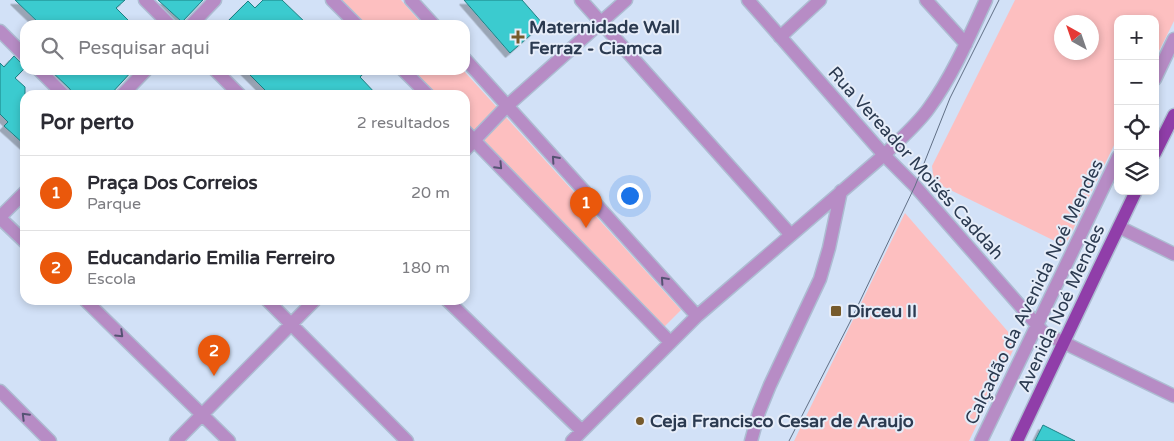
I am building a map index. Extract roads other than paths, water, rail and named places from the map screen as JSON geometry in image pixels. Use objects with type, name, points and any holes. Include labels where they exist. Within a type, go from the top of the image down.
[{"type":"main road","points":[[1156,150],[1174,115]]},
{"type":"main road","name":"Avenida Noé Mendes","points":[[1017,441],[1134,195]]},
{"type":"street","points":[[145,0],[165,20]]},
{"type":"street","points":[[196,20],[215,0]]},
{"type":"street","points":[[332,0],[352,20]]},
{"type":"street","points":[[411,0],[429,20]]},
{"type":"street","points":[[581,0],[791,235]]},
{"type":"street","points":[[470,145],[508,106],[626,0]]},
{"type":"street","name":"Rua Vereador Moisés Caddah","points":[[748,0],[1044,333],[1174,396]]},
{"type":"street","points":[[780,36],[820,0]]},
{"type":"street","points":[[926,0],[966,44]]},
{"type":"street","points":[[572,441],[697,316],[884,155],[929,109],[949,78],[986,0]]},
{"type":"street","points":[[0,30],[20,51]]},
{"type":"street","points":[[1159,71],[1174,39]]},
{"type":"street","points":[[470,64],[697,316]]},
{"type":"street","points":[[44,75],[59,90]]},
{"type":"street","points":[[127,90],[141,75]]},
{"type":"street","points":[[220,75],[235,90]]},
{"type":"street","points":[[408,75],[423,90]]},
{"type":"street","points":[[470,137],[670,342]]},
{"type":"street","name":"Calçadão da Avenida Noé Mendes","points":[[981,441],[1114,165]]},
{"type":"street","points":[[751,441],[759,412],[770,385],[820,279],[829,248],[841,191]]},
{"type":"street","points":[[20,197],[0,217],[20,237]]},
{"type":"street","points":[[1119,226],[1174,254]]},
{"type":"street","points":[[90,305],[229,441]]},
{"type":"street","points":[[272,305],[407,441]]},
{"type":"street","points":[[176,441],[310,305]]},
{"type":"street","points":[[452,305],[582,431]]},
{"type":"street","points":[[0,392],[50,441]]},
{"type":"tram line","points":[[789,441],[850,322],[915,186],[950,98],[999,0]]},
{"type":"place","name":"Maternidade Wall Ferraz - Ciamca","points":[[518,37]]},
{"type":"place","name":"Praça Dos Correios","points":[[586,228]]},
{"type":"place","name":"Dirceu II","points":[[836,311]]},
{"type":"place","name":"Educandario Emilia Ferreiro","points":[[214,376]]},
{"type":"place","name":"Ceja Francisco Cesar de Araujo","points":[[640,421]]}]
